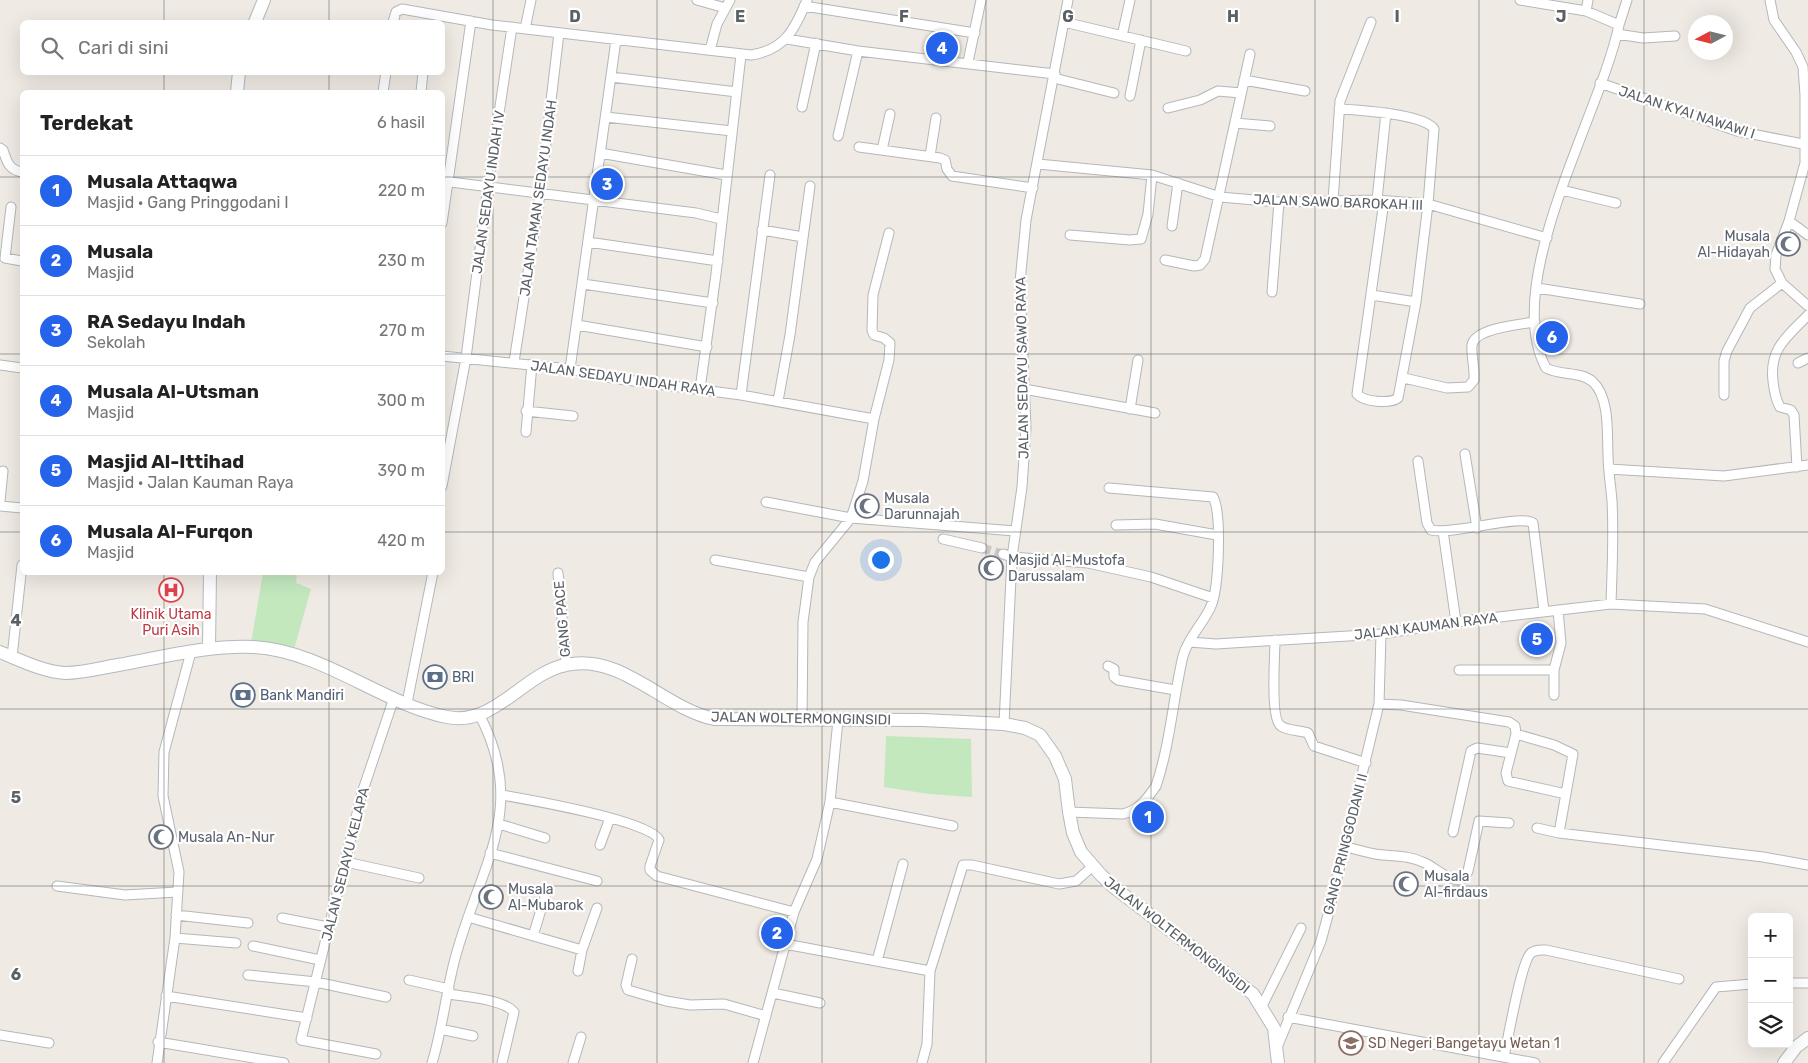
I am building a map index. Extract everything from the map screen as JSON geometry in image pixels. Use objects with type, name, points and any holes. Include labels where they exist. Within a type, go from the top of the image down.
[{"type":"main road","points":[[256,20],[264,0]]},
{"type":"main road","points":[[237,90],[239,75]]},
{"type":"main road","points":[[209,648],[210,575]]},
{"type":"main road","name":"JALAN WOLTERMONGINSIDI","points":[[6,655],[66,673],[209,648],[257,647],[335,670],[394,698],[446,717],[456,718],[479,714],[499,704],[551,670],[566,664],[597,665],[610,668],[704,717],[725,720],[923,720],[1004,724],[1025,728],[1040,735],[1049,746],[1062,770],[1073,833],[1081,852],[1116,888],[1244,986],[1262,1006],[1274,1028],[1278,1063]]},
{"type":"main road","points":[[1784,1063],[1796,1047],[1808,1038]]},
{"type":"street","points":[[525,29],[530,0]]},
{"type":"street","points":[[697,0],[725,8]]},
{"type":"street","points":[[710,50],[725,8],[730,0]]},
{"type":"street","points":[[968,62],[981,0]]},
{"type":"street","name":"JALAN SEDAYU SAWO RAYA","points":[[1004,724],[1007,556],[1015,532],[1026,428],[1020,282],[1026,220],[1068,0]]},
{"type":"street","points":[[1122,36],[1130,0]]},
{"type":"street","points":[[1520,0],[1586,11],[1618,30],[1642,38],[1675,36]]},
{"type":"street","points":[[1586,11],[1588,0]]},
{"type":"street","points":[[1611,604],[1612,513],[1608,432],[1603,402],[1595,384],[1583,376],[1559,374],[1546,368],[1540,350],[1536,322],[1537,288],[1547,238],[1627,0]]},
{"type":"street","points":[[1770,0],[1774,20],[1796,52],[1803,67],[1807,96],[1803,144],[1806,164],[1774,263],[1776,274],[1782,283],[1808,306]]},
{"type":"street","points":[[394,20],[396,12],[399,10],[430,18],[471,21],[741,55],[769,50],[787,40],[806,3],[975,33]]},
{"type":"street","points":[[471,21],[445,182],[696,213],[721,219]]},
{"type":"street","points":[[1064,22],[1186,51]]},
{"type":"street","points":[[1333,201],[1339,109],[1342,94],[1371,22]]},
{"type":"street","name":"JALAN SEDAYU INDAH IV","points":[[466,358],[488,186],[512,27]]},
{"type":"street","name":"JALAN TAMAN SEDAYU INDAH","points":[[514,362],[540,194],[559,33]]},
{"type":"street","points":[[570,369],[616,40]]},
{"type":"street","points":[[787,40],[858,51],[968,62],[1055,76],[1114,93]]},
{"type":"street","points":[[1130,96],[1141,40]]},
{"type":"street","points":[[802,107],[816,43]]},
{"type":"street","points":[[838,136],[858,51]]},
{"type":"street","points":[[1164,260],[1194,266],[1203,262],[1220,197],[1250,54]]},
{"type":"street","points":[[700,389],[713,303],[741,55]]},
{"type":"street","points":[[382,90],[385,75]]},
{"type":"street","points":[[421,90],[423,75]]},
{"type":"street","points":[[611,77],[737,92]]},
{"type":"street","points":[[1244,80],[1306,91]]},
{"type":"street","name":"JALAN KYAI NAWAWI I","points":[[1600,83],[1737,131],[1803,144]]},
{"type":"street","points":[[1168,108],[1200,100],[1218,91],[1241,94]]},
{"type":"street","points":[[1339,109],[1386,113],[1428,124],[1434,129],[1428,204],[1416,302],[1404,378],[1398,398],[1386,401],[1358,396],[1372,295],[1381,201],[1386,113]]},
{"type":"street","points":[[882,150],[890,114]]},
{"type":"street","points":[[606,117],[732,132]]},
{"type":"street","points":[[930,156],[936,118]]},
{"type":"street","points":[[1235,123],[1270,126]]},
{"type":"street","points":[[860,147],[930,156],[945,160],[947,169],[952,176],[1033,188]]},
{"type":"street","points":[[0,148],[3,150],[8,166],[15,171],[20,172]]},
{"type":"street","points":[[600,153],[726,175]]},
{"type":"street","name":"JALAN SAWO BAROKAH III","points":[[1038,164],[1152,175],[1220,197],[1279,202],[1381,201],[1428,204],[1547,238]]},
{"type":"street","points":[[1070,234],[1130,240],[1141,239],[1148,214],[1152,175]]},
{"type":"street","points":[[741,395],[770,176]]},
{"type":"street","points":[[1172,226],[1178,183]]},
{"type":"street","points":[[778,401],[790,335],[810,186]]},
{"type":"street","points":[[1562,190],[1616,203]]},
{"type":"street","points":[[1272,292],[1279,202]]},
{"type":"street","points":[[11,207],[5,258],[20,261]]},
{"type":"street","points":[[1789,221],[1808,234]]},
{"type":"street","points":[[762,230],[802,237]]},
{"type":"street","points":[[802,721],[803,622],[809,577],[814,562],[851,518],[863,481],[874,419],[890,352],[888,341],[874,335],[872,330],[874,295],[889,233]]},
{"type":"street","points":[[588,242],[718,260]]},
{"type":"street","points":[[1724,395],[1724,361],[1727,351],[1750,308],[1782,283]]},
{"type":"street","points":[[583,284],[713,303]]},
{"type":"street","points":[[1537,288],[1640,304]]},
{"type":"street","points":[[1372,295],[1416,302]]},
{"type":"street","points":[[1797,467],[1794,415],[1791,410],[1780,407],[1776,399],[1772,376],[1772,360],[1777,348],[1808,315]]},
{"type":"street","points":[[1404,378],[1448,388],[1468,387],[1474,380],[1472,345],[1478,336],[1496,329],[1536,322]]},
{"type":"street","points":[[577,325],[707,347]]},
{"type":"street","name":"JALAN SEDAYU INDAH RAYA","points":[[445,356],[570,369],[628,381],[741,395],[874,419]]},
{"type":"street","points":[[445,469],[466,358]]},
{"type":"street","points":[[1798,363],[1808,358]]},
{"type":"street","points":[[1130,409],[1138,360]]},
{"type":"street","points":[[526,432],[526,411],[532,364]]},
{"type":"street","points":[[0,365],[20,368]]},
{"type":"street","points":[[1024,389],[1155,413]]},
{"type":"street","points":[[526,411],[573,416]]},
{"type":"street","points":[[1465,454],[1477,528]]},
{"type":"street","points":[[1418,461],[1427,523],[1432,530],[1477,528],[1525,521],[1533,523],[1544,611]]},
{"type":"street","points":[[1609,469],[1724,476],[1808,465]]},
{"type":"street","points":[[0,501],[3,471]]},
{"type":"street","points":[[1069,812],[1123,814],[1137,808],[1149,796],[1160,774],[1175,690],[1189,642],[1211,606],[1219,571],[1215,499],[1211,496],[1109,488]]},
{"type":"street","points":[[766,502],[851,518],[1015,532]]},
{"type":"street","points":[[0,506],[20,508]]},
{"type":"street","points":[[1116,525],[1155,524],[1217,535]]},
{"type":"street","points":[[1443,531],[1456,622]]},
{"type":"street","points":[[943,539],[982,548]]},
{"type":"street","points":[[1007,556],[1088,563],[1151,577],[1213,598]]},
{"type":"street","points":[[716,560],[809,577]]},
{"type":"street","name":"GANG PACE","points":[[558,574],[566,664]]},
{"type":"street","points":[[6,655],[20,575]]},
{"type":"street","points":[[407,703],[432,575]]},
{"type":"street","name":"JALAN KAUMAN RAYA","points":[[1189,642],[1216,644],[1381,634],[1456,622],[1611,604],[1705,609],[1808,640]]},
{"type":"street","points":[[1554,696],[1554,670],[1561,643],[1558,610]]},
{"type":"street","name":"GANG PRINGGODANI II","points":[[1277,1047],[1321,940],[1366,763],[1379,704],[1381,634]]},
{"type":"street","points":[[1275,640],[1274,709],[1277,722],[1280,726],[1308,733],[1314,746],[1366,763]]},
{"type":"street","points":[[157,1063],[158,1042],[175,938],[179,862],[166,812],[162,774],[164,752],[191,652]]},
{"type":"street","points":[[1108,666],[1114,669],[1114,677],[1118,680],[1175,690]]},
{"type":"street","points":[[1459,670],[1554,670]]},
{"type":"street","name":"JALAN SEDAYU KELAPA","points":[[376,1054],[301,1040],[362,793],[394,698]]},
{"type":"street","points":[[1379,704],[1410,706],[1509,722],[1515,726],[1516,734],[1506,773],[1508,781],[1566,794]]},
{"type":"street","points":[[432,1063],[456,956],[499,824],[502,780],[492,738],[479,714]]},
{"type":"street","points":[[753,1063],[794,912],[817,859],[830,802],[838,720]]},
{"type":"street","points":[[1516,734],[1554,745],[1574,754],[1559,833]]},
{"type":"street","points":[[1453,832],[1471,751],[1477,748],[1511,753]]},
{"type":"street","points":[[502,795],[610,818],[645,829],[658,836],[659,843],[650,866],[650,870],[657,876],[794,912]]},
{"type":"street","points":[[830,802],[953,826]]},
{"type":"street","points":[[600,845],[610,818]]},
{"type":"street","points":[[1344,846],[1372,853],[1399,854],[1413,858],[1451,878],[1460,880],[1463,879],[1468,871],[1478,821],[1509,823]]},
{"type":"street","points":[[499,824],[545,838]]},
{"type":"street","points":[[1537,828],[1559,833],[1763,857],[1808,865]]},
{"type":"street","points":[[490,853],[597,881]]},
{"type":"street","points":[[346,862],[419,878]]},
{"type":"street","points":[[877,961],[903,864]]},
{"type":"street","points":[[922,1063],[927,1044],[930,971],[963,865],[972,865],[1059,884],[1076,881],[1093,866]]},
{"type":"street","points":[[57,886],[125,895],[178,892]]},
{"type":"street","points":[[532,936],[548,890]]},
{"type":"street","points":[[578,971],[582,950],[597,908]]},
{"type":"street","points":[[176,915],[248,923]]},
{"type":"street","points":[[468,917],[582,950]]},
{"type":"street","points":[[282,918],[328,927]]},
{"type":"street","points":[[1262,1006],[1301,928]]},
{"type":"street","points":[[175,938],[236,943]]},
{"type":"street","points":[[785,944],[930,971]]},
{"type":"street","points":[[253,946],[320,960]]},
{"type":"street","points":[[1504,1058],[1524,970],[1530,953],[1535,950],[1546,950],[1679,979]]},
{"type":"street","points":[[632,959],[626,986],[628,990],[666,1001],[690,1005],[724,1004],[766,1016]]},
{"type":"street","points":[[248,975],[316,982],[386,996]]},
{"type":"street","points":[[409,980],[507,1006],[514,1012],[502,1063]]},
{"type":"street","points":[[1793,983],[1808,983]]},
{"type":"street","points":[[1663,1063],[1716,987],[1748,984]]},
{"type":"street","points":[[772,993],[820,1003]]},
{"type":"street","points":[[166,996],[307,1018]]},
{"type":"street","points":[[1288,1017],[1535,1063]]},
{"type":"street","points":[[440,1029],[473,1036]]},
{"type":"street","points":[[0,1035],[49,1043]]},
{"type":"street","points":[[573,1063],[581,1037]]},
{"type":"street","points":[[158,1042],[284,1063]]},
{"type":"green space","points":[[263,575],[297,575],[296,583],[311,589],[293,653],[251,643]]},
{"type":"green space","points":[[886,736],[971,739],[972,797],[929,794],[884,787]]},
{"type":"tunnel","points":[[982,548],[1003,554]]},
{"type":"place","name":"Musala Al-Utsman","points":[[942,48]]},
{"type":"place","name":"RA Sedayu Indah","points":[[607,184]]},
{"type":"place","name":"Musala Al-Hidayah","points":[[1788,244]]},
{"type":"place","name":"Musala Al-Furqon","points":[[1552,337]]},
{"type":"place","name":"Musala Darunnajah","points":[[867,506]]},
{"type":"place","name":"Masjid Al-Mustofa Darussalam","points":[[991,568]]},
{"type":"place","name":"Klinik Utama Puri Asih","points":[[171,590]]},
{"type":"place","name":"Masjid Al-Ittihad","points":[[1537,639]]},
{"type":"place","name":"BRI","points":[[435,677]]},
{"type":"place","name":"Bank Mandiri","points":[[243,695]]},
{"type":"place","name":"Musala Attaqwa","points":[[1148,817]]},
{"type":"place","name":"Musala An-Nur","points":[[161,837]]},
{"type":"place","name":"Musala Al-firdaus","points":[[1406,884]]},
{"type":"place","name":"Musala Al-Mubarok","points":[[491,897]]},
{"type":"place","name":"Musala","points":[[777,933]]},
{"type":"place","name":"SD Negeri Bangetayu Wetan 1","points":[[1351,1043]]}]
